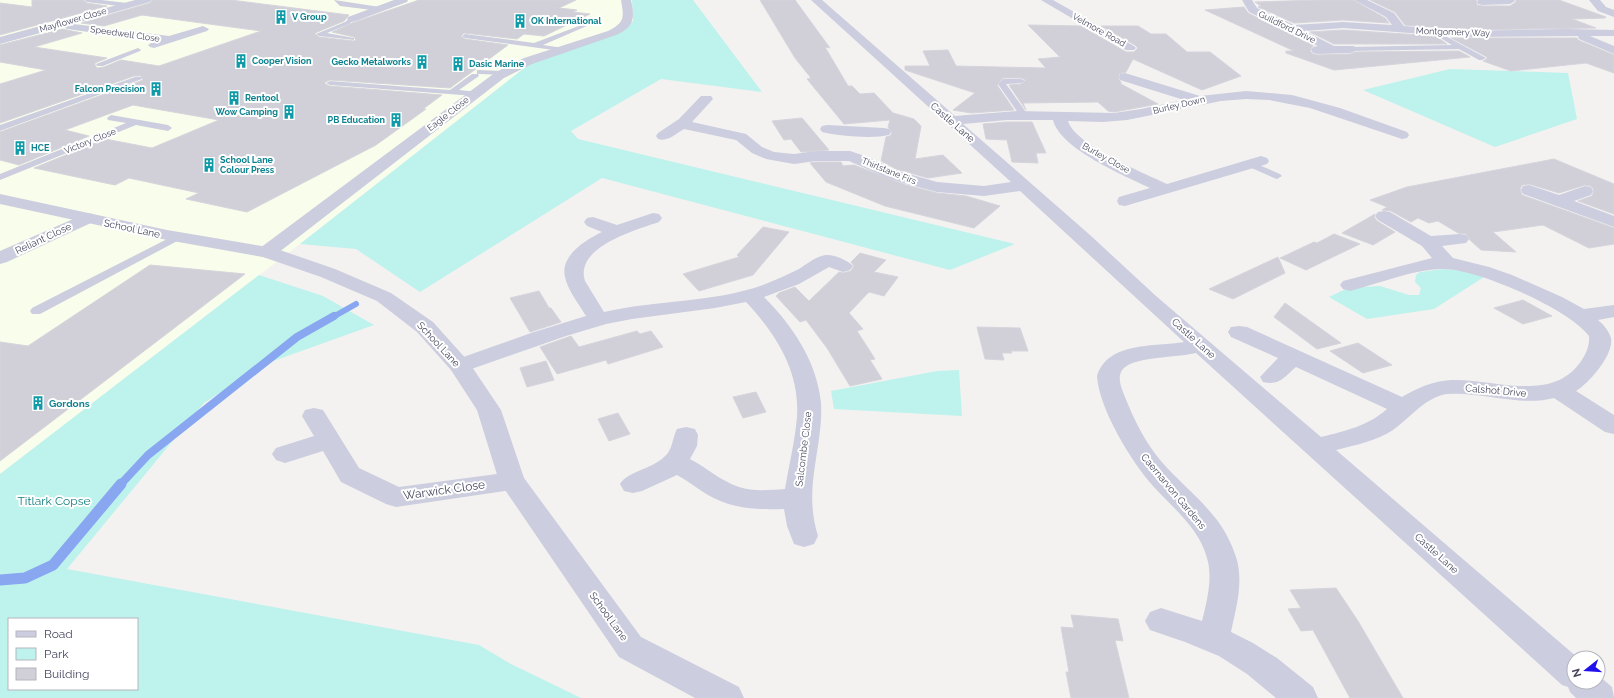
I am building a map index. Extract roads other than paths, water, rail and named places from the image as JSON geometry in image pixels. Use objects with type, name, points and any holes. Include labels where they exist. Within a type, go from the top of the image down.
[{"type":"street","name":"Mayflower Close","points":[[0,41],[146,0]]},
{"type":"street","points":[[352,19],[403,0]]},
{"type":"street","name":"Eagle Close","points":[[267,252],[503,74],[528,61],[607,34],[626,25],[629,14],[626,0]]},
{"type":"street","name":"Castle Lane","points":[[816,0],[1024,185],[1149,300],[1566,668]]},
{"type":"street","name":"Velmore Road","points":[[1046,0],[1130,48]]},
{"type":"street","name":"Guildford Drive","points":[[1247,0],[1253,10],[1292,28],[1331,49]]},
{"type":"street","points":[[1359,0],[1390,15],[1401,30]]},
{"type":"street","points":[[1594,0],[1602,9],[1614,14]]},
{"type":"street","points":[[1482,2],[1510,1]]},
{"type":"street","name":"Speedwell Close","points":[[58,25],[169,40]]},
{"type":"street","name":"Montgomery Way","points":[[1292,28],[1343,25],[1436,33],[1614,33]]},
{"type":"street","name":"Speedwell Close","points":[[138,50],[203,30]]},
{"type":"street","points":[[1571,32],[1614,50]]},
{"type":"street","name":"Guildford Drive","points":[[1309,50],[1350,49]]},
{"type":"street","points":[[1126,77],[1198,100]]},
{"type":"street","name":"Burley Down","points":[[951,121],[1024,115],[1103,117],[1125,116],[1198,100],[1250,94],[1291,98],[1321,106],[1402,135]]},
{"type":"street","points":[[663,136],[682,124],[706,99]]},
{"type":"street","name":"Burley Close","points":[[1060,116],[1066,133],[1074,140],[1098,155],[1165,189]]},
{"type":"street","name":"Thirlstane Firs","points":[[682,124],[741,137],[763,153],[780,158],[794,159],[820,156],[850,156],[865,161],[889,173],[912,181],[937,187],[984,191],[1024,185]]},
{"type":"street","points":[[827,129],[858,132],[884,132]]},
{"type":"street","name":"Thirlstane Firs","points":[[850,156],[855,149],[858,132]]},
{"type":"street","points":[[1126,201],[1256,162]]},
{"type":"street","points":[[1529,190],[1614,222]]},
{"type":"street","points":[[1558,201],[1585,191]]},
{"type":"street","name":"School Lane","points":[[3,201],[177,237],[267,252],[328,273],[384,296],[425,326],[460,366],[489,410],[512,481],[630,647],[728,698]]},
{"type":"street","points":[[1384,216],[1428,242],[1447,262]]},
{"type":"street","name":"Reliant Close","points":[[0,258],[87,218]]},
{"type":"street","points":[[598,320],[574,276],[574,265],[581,254],[616,231],[653,218]]},
{"type":"street","points":[[593,222],[616,231]]},
{"type":"street","points":[[1428,242],[1460,239]]},
{"type":"street","points":[[460,366],[598,320],[637,311],[715,302],[751,295],[794,278],[827,260],[843,266]]},
{"type":"street","points":[[1350,285],[1418,267],[1447,262]]},
{"type":"street","name":"Calshot Drive","points":[[1316,447],[1366,433],[1380,427],[1423,395],[1448,387],[1463,386],[1534,393],[1548,393],[1558,390],[1570,385],[1578,379],[1593,359],[1599,348],[1600,336],[1595,328],[1581,316],[1562,304],[1506,280],[1467,266],[1447,262]]},
{"type":"street","name":"Salcombe Close","points":[[751,295],[774,320],[781,331],[803,375],[807,390],[809,414],[797,499],[798,515],[804,536]]},
{"type":"street","points":[[1581,316],[1614,311]]},
{"type":"street","points":[[1239,332],[1405,408]]},
{"type":"street","name":"Caernarvon Gardens","points":[[1201,345],[1178,350],[1135,355],[1124,359],[1112,368],[1108,376],[1113,396],[1141,454],[1154,471],[1191,509],[1216,543],[1222,559],[1223,590],[1213,639]]},
{"type":"street","points":[[1271,377],[1293,357]]},
{"type":"street","points":[[1558,390],[1614,426]]},
{"type":"street","name":"Warwick Close","points":[[314,416],[330,440],[350,476],[396,497],[512,481]]},
{"type":"street","points":[[633,484],[662,472],[676,463],[683,453],[686,435]]},
{"type":"street","points":[[285,454],[330,440]]},
{"type":"street","name":"Salcombe Close","points":[[676,463],[696,473],[720,490],[732,495],[745,498],[797,499]]},
{"type":"street","points":[[1162,621],[1186,628],[1213,639],[1253,660],[1301,698]]},
{"type":"street","points":[[1591,690],[1600,698]]},
{"type":"lane","points":[[87,0],[127,5]]},
{"type":"lane","points":[[337,0],[340,4],[380,9]]},
{"type":"lane","points":[[352,19],[347,23],[319,34],[352,39]]},
{"type":"lane","points":[[534,45],[586,24]]},
{"type":"lane","points":[[1436,33],[1482,58]]},
{"type":"lane","points":[[465,36],[561,49]]},
{"type":"lane","points":[[1350,49],[1460,47]]},
{"type":"lane","points":[[100,64],[138,50]]},
{"type":"lane","points":[[452,92],[477,74],[503,74]]},
{"type":"lane","points":[[0,128],[138,79]]},
{"type":"lane","points":[[1021,81],[1006,81],[1002,84],[1024,115]]},
{"type":"lane","points":[[330,83],[475,94]]},
{"type":"lane","name":"Victory Close","points":[[111,118],[168,128]]},
{"type":"lane","name":"Victory Close","points":[[0,177],[136,122]]},
{"type":"lane","points":[[1256,162],[1277,176]]},
{"type":"lane","points":[[36,311],[177,237]]},
{"type":"waterway","points":[[333,317],[356,304]]},
{"type":"waterway","points":[[120,485],[148,455],[297,337],[334,316]]},
{"type":"waterway","points":[[0,580],[25,578],[53,565],[121,484]]},
{"type":"place","name":"V Group","points":[[281,17]]},
{"type":"place","name":"OK International","points":[[520,21]]},
{"type":"place","name":"Cooper Vision","points":[[241,61]]},
{"type":"place","name":"Gecko Metalworks","points":[[422,62]]},
{"type":"place","name":"Dasic Marine","points":[[458,64]]},
{"type":"place","name":"Falcon Precision","points":[[156,89]]},
{"type":"place","name":"Rentool","points":[[234,98]]},
{"type":"place","name":"Wow Camping","points":[[289,112]]},
{"type":"place","name":"PB Education","points":[[396,120]]},
{"type":"place","name":"HCE","points":[[20,148]]},
{"type":"place","name":"School Lane Colour Press","points":[[209,165]]},
{"type":"place","name":"Gordons","points":[[38,403]]},
{"type":"park label","name":"Titlark Copse","points":[[54,501]]}]
